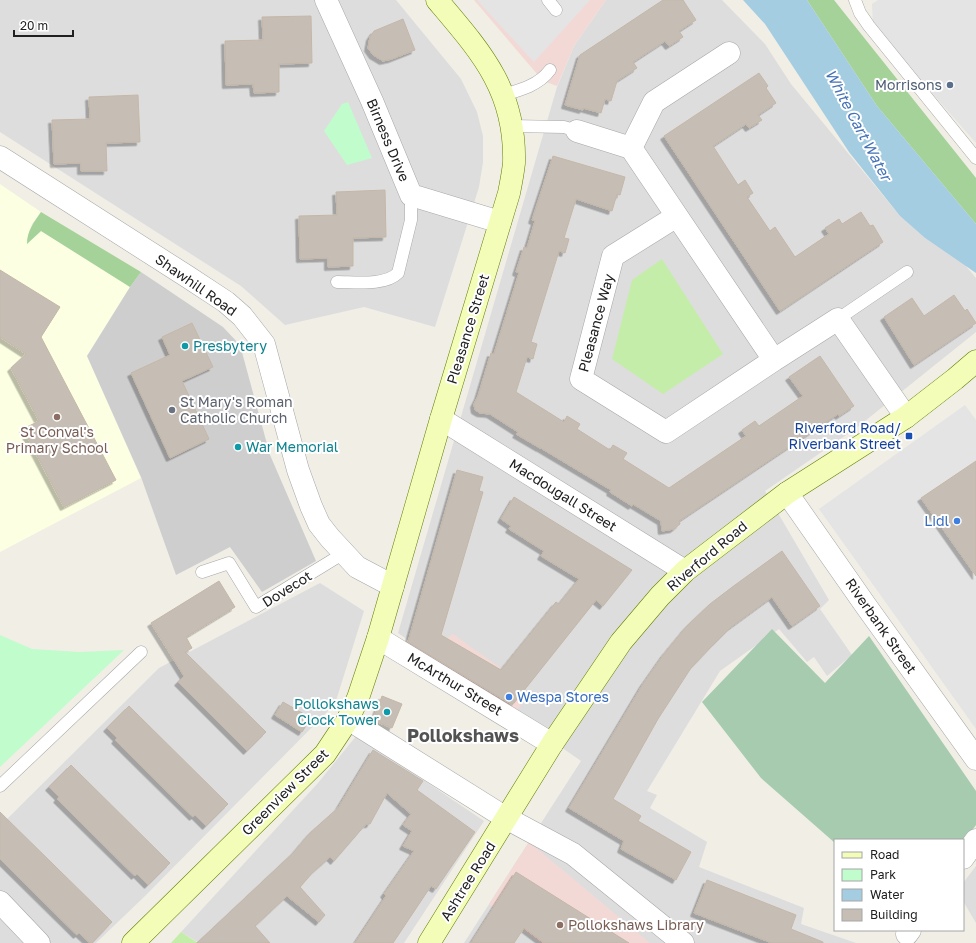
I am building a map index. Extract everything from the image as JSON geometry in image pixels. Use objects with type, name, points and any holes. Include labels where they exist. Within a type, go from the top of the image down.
[{"type":"street","name":"Birness Drive","points":[[326,0],[372,101],[411,195],[500,222]]},
{"type":"street","name":"Pleasance Street","points":[[393,586],[441,419],[509,193],[514,165],[512,126],[503,95],[492,71],[474,44],[437,0]]},
{"type":"street","points":[[631,148],[654,102],[729,53]]},
{"type":"street","points":[[577,131],[631,148],[774,360]]},
{"type":"street","name":"Shawhill Road","points":[[0,157],[188,277],[226,302],[242,316],[264,344],[298,470],[319,524],[357,567],[393,586]]},
{"type":"street","name":"Pleasance Way","points":[[677,216],[613,256],[581,379],[666,432],[838,319]]},
{"type":"street","points":[[838,319],[906,417]]},
{"type":"street","name":"Riverford Road","points":[[506,818],[552,744],[621,642],[660,596],[685,571],[787,493],[906,417],[976,361]]},
{"type":"street","name":"Macdougall Street","points":[[441,419],[685,571]]},
{"type":"street","name":"Riverbank Street","points":[[787,493],[976,759]]},
{"type":"street","name":"Greenview Street","points":[[133,943],[325,754],[348,719],[358,698],[393,586]]},
{"type":"street","name":"McArthur Street","points":[[378,638],[552,744]]},
{"type":"street","points":[[348,719],[506,818],[573,854],[678,942]]},
{"type":"street","name":"Ashtree Road","points":[[429,943],[506,818]]},
{"type":"street","points":[[964,857],[976,840]]},
{"type":"street","points":[[2,909],[39,943]]},
{"type":"lane","points":[[548,0],[556,10]]},
{"type":"lane","points":[[855,0],[860,12],[869,26],[976,158]]},
{"type":"lane","points":[[503,95],[520,90],[543,79],[550,70]]},
{"type":"lane","points":[[512,126],[564,127],[577,131]]},
{"type":"lane","points":[[337,282],[384,282],[393,278],[398,273],[411,220],[411,195]]},
{"type":"lane","points":[[838,319],[907,272]]},
{"type":"lane","name":"Dovecot","points":[[202,572],[228,563],[256,607],[344,553]]},
{"type":"lane","points":[[0,786],[141,652]]},
{"type":"shaded area","points":[[0,0],[396,0],[461,79],[477,112],[483,136],[483,162],[479,187],[435,327],[364,307],[285,325],[241,286],[0,132]]},
{"type":"shaded area","points":[[474,0],[606,0],[574,46],[557,86],[543,81]]},
{"type":"shaded area","points":[[477,0],[590,0],[534,62]]},
{"type":"shaded area","points":[[606,0],[722,0],[765,44],[791,84],[900,216],[925,238],[965,265],[976,278],[976,332],[855,429],[765,491],[829,600],[820,609],[852,655],[827,676],[814,657],[807,662],[779,629],[720,671],[647,791],[657,795],[650,808],[707,842],[699,867],[804,908],[801,924],[856,943],[464,943],[581,761],[398,633],[557,87],[574,46]]},
{"type":"shaded area","name":"Morrisons","points":[[878,0],[976,0],[976,143],[873,26],[872,4]]},
{"type":"shaded area","name":"St Conval's Primary School","points":[[0,184],[41,212],[32,224],[27,243],[41,231],[130,287],[87,356],[141,478],[0,552]]},
{"type":"shaded area","points":[[141,272],[223,327],[240,345],[270,455],[316,561],[262,592],[230,547],[176,575],[141,477],[87,356]]},
{"type":"shaded area","points":[[965,405],[976,420],[976,461],[921,498],[976,576],[976,729],[819,509]]},
{"type":"shaded area","points":[[320,583],[364,611],[335,704],[145,896],[96,943],[0,943],[0,826],[159,668]]},
{"type":"shaded area","points":[[772,629],[825,683],[869,636],[976,791],[976,825],[964,842],[964,839],[834,839],[834,842],[761,778],[702,702]]},
{"type":"shaded area","points":[[453,634],[502,669],[523,691],[531,693],[514,714],[407,645],[409,640],[434,647]]},
{"type":"shaded area","points":[[357,735],[484,821],[404,943],[199,943],[181,932],[318,783]]},
{"type":"shaded area","points":[[529,842],[650,943],[540,943],[489,904]]},
{"type":"shaded area","points":[[976,866],[976,923],[964,903],[964,882]]},
{"type":"green space","points":[[807,0],[834,0],[976,178],[976,224],[877,106]]},
{"type":"green space","points":[[348,102],[372,158],[347,165],[324,131],[342,104]]},
{"type":"green space","points":[[41,212],[141,272],[130,287],[41,231],[27,244],[27,239],[33,223]]},
{"type":"green space","points":[[662,259],[723,354],[663,394],[612,359],[632,280]]},
{"type":"green space","points":[[0,635],[32,649],[80,652],[124,650],[0,767]]},
{"type":"green space","points":[[181,932],[198,943],[171,943]]},
{"type":"water","name":"White Cart Water","points":[[743,0],[807,0],[877,106],[976,224],[976,273],[925,238],[900,216],[849,152],[765,24]]},
{"type":"building","points":[[663,0],[683,0],[696,20],[679,31],[683,37],[669,46],[665,41],[633,62],[637,68],[617,81],[611,101],[605,99],[601,113],[565,105],[580,55]]},
{"type":"building","points":[[311,16],[312,63],[279,64],[279,92],[254,93],[253,84],[226,85],[225,41],[263,40],[262,17]]},
{"type":"building","points":[[403,19],[415,50],[383,61],[373,55],[368,48],[370,37],[374,31]]},
{"type":"building","points":[[759,73],[768,86],[766,88],[776,103],[758,115],[762,120],[749,128],[746,124],[713,146],[738,185],[745,180],[753,193],[747,197],[770,231],[775,227],[795,257],[829,234],[825,228],[839,219],[842,224],[861,212],[870,226],[873,225],[883,242],[780,311],[664,136]]},
{"type":"building","points":[[138,95],[140,142],[106,143],[107,171],[81,171],[81,163],[54,164],[52,120],[90,119],[89,97]]},
{"type":"building","points":[[553,156],[625,177],[620,195],[617,194],[612,211],[576,199],[564,238],[569,239],[565,253],[559,251],[531,342],[537,344],[533,359],[527,357],[516,392],[564,422],[567,416],[580,424],[577,429],[610,450],[613,445],[627,453],[623,459],[669,488],[746,436],[742,430],[755,421],[759,426],[803,396],[789,377],[820,356],[854,406],[839,416],[838,414],[679,521],[680,524],[674,529],[662,531],[661,521],[633,504],[632,506],[610,492],[611,490],[516,434],[518,432],[490,414],[480,413],[475,410],[474,404],[478,396],[491,353],[494,354],[519,273],[516,272],[524,247],[527,248],[535,221],[532,220]]},
{"type":"building","points":[[385,190],[386,237],[353,238],[353,266],[328,267],[328,258],[300,259],[299,216],[337,215],[336,192]]},
{"type":"building","points":[[0,270],[60,307],[41,337],[116,480],[64,507],[23,429],[39,421],[11,368],[26,354],[0,337]]},
{"type":"building","points":[[954,295],[965,311],[967,309],[976,323],[914,365],[884,317],[912,298],[924,316]]},
{"type":"building","name":"St Mary's Roman Catholic Church","points":[[192,323],[213,367],[182,381],[209,439],[170,458],[131,373],[170,355],[162,337]]},
{"type":"building","name":"Lidl","points":[[976,461],[976,576],[921,498]]},
{"type":"building","points":[[457,470],[483,477],[479,491],[483,492],[441,635],[501,670],[556,602],[559,604],[579,579],[541,556],[544,551],[509,529],[511,526],[501,519],[514,497],[632,570],[603,606],[596,600],[514,703],[511,704],[408,642]]},
{"type":"building","points":[[782,551],[820,606],[792,626],[772,597],[731,627],[691,668],[658,719],[613,799],[641,816],[638,821],[691,852],[676,880],[621,849],[624,841],[569,808],[643,684],[664,654],[687,626],[710,604]]},
{"type":"building","points":[[219,581],[235,607],[186,637],[192,648],[185,652],[266,732],[247,751],[178,682],[184,676],[151,623]]},
{"type":"building","name":"Pollokshaws Clock Tower","points":[[382,696],[402,704],[392,728],[373,720]]},
{"type":"building","points":[[283,702],[311,718],[302,732],[275,715]]},
{"type":"building","points":[[129,706],[228,804],[206,826],[195,815],[193,817],[115,740],[117,738],[107,728]]},
{"type":"building","points":[[373,750],[423,781],[417,790],[475,832],[436,889],[431,886],[393,943],[355,943],[386,896],[384,894],[414,851],[403,846],[412,831],[403,825],[411,814],[387,793],[370,824],[366,824],[334,861],[330,857],[313,872],[300,887],[325,915],[319,922],[287,896],[255,926],[270,943],[197,943],[294,852],[311,832],[338,808]]},
{"type":"building","points":[[71,765],[170,863],[148,885],[137,874],[135,876],[57,799],[59,797],[49,787]]},
{"type":"building","points":[[0,812],[112,922],[92,943],[90,943],[79,933],[77,935],[0,859]]},
{"type":"building","name":"Pollokshaws Library","points":[[516,872],[629,943],[544,943],[524,928],[514,943],[471,943]]},
{"type":"building","points":[[707,880],[796,915],[791,929],[823,943],[772,943],[694,913]]},
{"type":"place","name":"Morrisons","points":[[950,85]]},
{"type":"place","name":"Presbytery","points":[[185,346]]},
{"type":"place","name":"St Mary's Roman Catholic Church","points":[[172,410]]},
{"type":"place","name":"St Conval's Primary School","points":[[57,417]]},
{"type":"place","name":"Riverford Road/ Riverbank Street","points":[[909,436]]},
{"type":"place","name":"War Memorial","points":[[238,447]]},
{"type":"place","name":"Lidl","points":[[957,521]]},
{"type":"place","name":"Wespa Stores","points":[[509,697]]},
{"type":"place","name":"Pollokshaws Clock Tower","points":[[387,712]]},
{"type":"place","name":"Pollokshaws Library","points":[[560,925]]},
{"type":"district","name":"Pollokshaws","points":[[463,736]]}]
